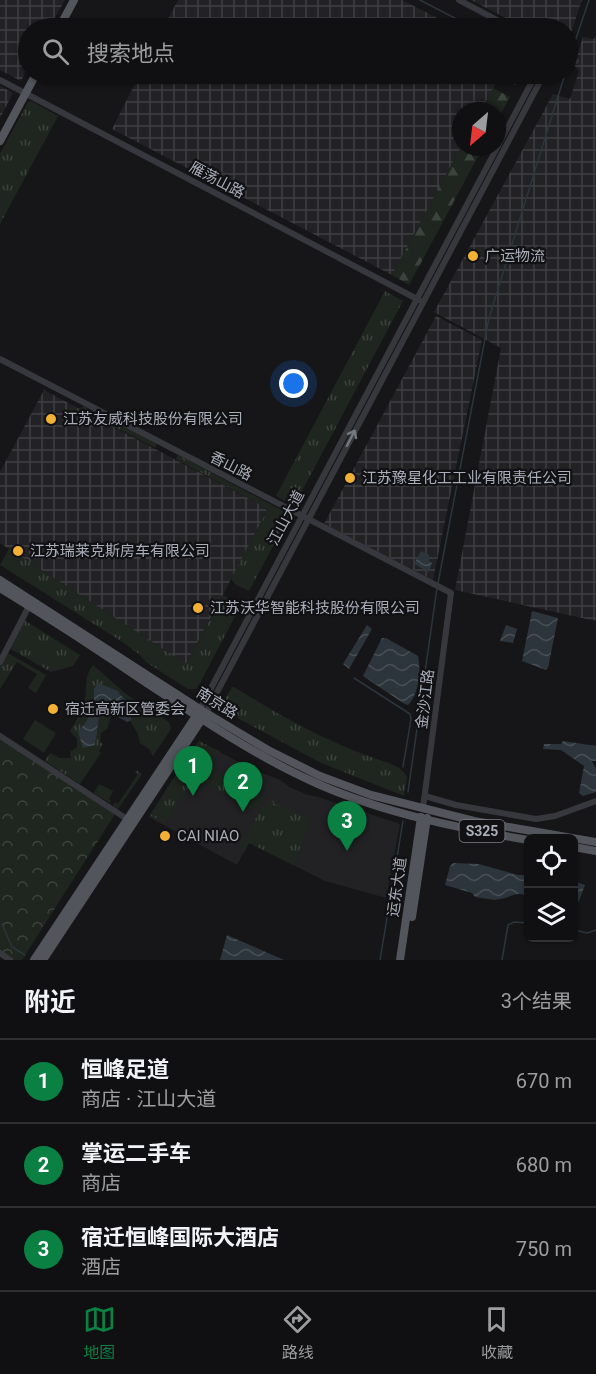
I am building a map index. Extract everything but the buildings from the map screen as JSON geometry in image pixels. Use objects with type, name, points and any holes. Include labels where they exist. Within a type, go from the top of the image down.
[{"type":"main road","points":[[64,18],[74,0]]},
{"type":"main road","points":[[0,141],[30,84]]},
{"type":"main road","name":"南京路","points":[[0,580],[201,714]]},
{"type":"main road","name":"南京路","points":[[0,588],[201,714],[268,750],[320,776],[424,815],[436,816]]},
{"type":"main road","name":"江山大道","points":[[34,960],[127,819],[201,714]]},
{"type":"main road","name":"江山大道","points":[[43,960],[201,714]]},
{"type":"main road","name":"运东大道","points":[[400,960],[424,815]]},
{"type":"main road","name":"运东大道","points":[[405,960],[424,815]]},
{"type":"main road","name":"S325","points":[[436,816],[524,839]]},
{"type":"main road","name":"S325","points":[[436,816],[596,842]]},
{"type":"main road","points":[[578,848],[596,851]]},
{"type":"street","points":[[459,0],[493,18]]},
{"type":"street","name":"雁荡山路","points":[[0,80],[420,300]]},
{"type":"street","name":"江山大道","points":[[201,714],[306,518],[531,84]]},
{"type":"street","name":"江山大道","points":[[420,300],[539,84]]},
{"type":"street","name":"香山路","points":[[0,359],[451,594]]},
{"type":"street","name":"金沙江路","points":[[424,815],[424,796],[451,594]]},
{"type":"street","points":[[0,662],[29,606]]},
{"type":"street","points":[[0,736],[127,819]]},
{"type":"street","points":[[424,796],[456,805],[536,819],[555,816],[596,801]]},
{"type":"street","points":[[0,953],[10,960]]},
{"type":"shaded area","points":[[0,0],[65,0],[55,18],[18,18],[18,79],[0,70]]},
{"type":"shaded area","points":[[178,0],[402,0],[437,18],[168,18]]},
{"type":"shaded area","points":[[471,0],[582,0],[576,18],[506,18]]},
{"type":"shaded area","points":[[596,35],[596,621],[455,590],[501,348],[434,312],[553,94],[570,99],[575,84],[578,84],[578,53],[583,37],[594,39]]},
{"type":"shaded area","points":[[135,84],[496,84],[486,102],[452,102],[452,156],[456,156],[392,275],[112,129]]},
{"type":"shaded area","points":[[0,86],[13,93],[0,118]]},
{"type":"shaded area","points":[[436,316],[482,340],[433,580],[324,524]]},
{"type":"shaded area","points":[[44,390],[266,509],[266,513],[186,664],[0,543],[0,472]]},
{"type":"shaded area","points":[[199,741],[248,767],[280,780],[291,788],[400,824],[386,898],[325,881],[249,843],[237,865],[149,817]]},
{"type":"green space","points":[[493,88],[510,97],[506,104],[506,102],[486,102]]},
{"type":"green space","points":[[31,101],[58,116],[0,224],[0,154],[28,102]]},
{"type":"green space","points":[[456,156],[478,156],[409,285],[392,275]]},
{"type":"green space","points":[[385,291],[403,301],[294,506],[276,496]]},
{"type":"green space","points":[[84,406],[156,443],[156,448],[80,409]]},
{"type":"green space","points":[[178,455],[289,514],[249,591],[236,585],[231,579],[266,509],[176,459]]},
{"type":"green space","points":[[9,549],[186,664],[223,595],[241,605],[200,683],[196,689],[188,689],[146,662],[124,643],[0,565]]},
{"type":"green space","points":[[24,620],[80,655],[73,666],[51,672],[9,648]]},
{"type":"green space","points":[[6,652],[46,675],[36,693],[28,688],[37,674],[17,662],[0,689],[0,664]]},
{"type":"green space","points":[[93,665],[126,694],[169,722],[171,729],[153,756],[149,749],[140,743],[138,734],[130,721],[127,722],[112,713],[107,729],[101,733],[100,742],[103,744],[99,751],[101,753],[80,784],[45,761],[50,753],[60,758],[71,758],[70,752],[77,747],[77,739],[70,731],[84,704],[87,679]]},
{"type":"green space","points":[[232,687],[318,734],[396,766],[407,777],[404,796],[319,762],[223,710],[221,706]]},
{"type":"green space","points":[[35,720],[56,733],[44,753],[23,739]]},
{"type":"green space","points":[[0,738],[115,814],[22,960],[13,960],[0,952]]},
{"type":"green space","points":[[199,741],[221,752],[214,754],[209,762],[187,761],[186,759]]},
{"type":"green space","points":[[182,765],[209,765],[215,768],[213,771],[261,797],[263,795],[266,797],[254,810],[195,778],[164,823],[150,815]]},
{"type":"green space","points":[[136,770],[142,774],[118,809],[113,806],[115,802],[118,804],[138,774]]},
{"type":"green space","points":[[99,784],[113,791],[109,799],[110,803],[94,793]]},
{"type":"green space","points":[[271,799],[274,800],[273,803],[311,820],[293,865],[249,843],[245,851],[240,848],[259,812]]},
{"type":"water","points":[[421,551],[429,555],[429,561],[432,563],[429,572],[414,564]]},
{"type":"water","points":[[532,611],[558,618],[546,670],[522,661]]},
{"type":"water","points":[[367,625],[372,629],[349,669],[343,664]]},
{"type":"water","points":[[506,625],[517,629],[513,643],[500,641]]},
{"type":"water","points":[[382,638],[418,656],[418,682],[415,695],[408,705],[363,676]]},
{"type":"water","points":[[98,683],[118,691],[134,710],[131,720],[127,722],[113,714],[110,709],[102,709],[94,745],[83,748],[78,732],[93,708],[91,705],[94,700],[94,689]]},
{"type":"water","points":[[563,741],[596,746],[596,761],[592,761],[596,769],[596,792],[583,796],[579,793],[584,766],[561,750],[543,749],[544,744],[561,744]]},
{"type":"water","points":[[453,863],[479,864],[524,875],[524,895],[517,894],[497,900],[475,897],[472,893],[445,885]]},
{"type":"water","points":[[578,882],[585,885],[578,902]]},
{"type":"water","points":[[227,935],[284,960],[220,960]]},
{"type":"waterway","points":[[420,0],[455,18]]},
{"type":"waterway","points":[[578,32],[589,0]]},
{"type":"waterway","points":[[438,583],[489,318],[562,84]]},
{"type":"waterway","points":[[408,792],[437,588]]},
{"type":"waterway","points":[[354,678],[410,714],[403,767]]},
{"type":"waterway","points":[[380,960],[403,821]]},
{"type":"waterway","points":[[502,960],[508,925],[514,922],[524,923]]},
{"type":"waterway","points":[[2,924],[12,947],[25,955]]},
{"type":"waterway","points":[[578,931],[587,933],[596,930]]},
{"type":"place","name":"广运物流","points":[[473,256]]},
{"type":"place","name":"江苏友威科技股份有限公司","points":[[51,419]]},
{"type":"place","name":"江苏豫星化工工业有限责任公司","points":[[350,478]]},
{"type":"place","name":"江苏瑞莱克斯房车有限公司","points":[[18,551]]},
{"type":"place","name":"江苏沃华智能科技股份有限公司","points":[[198,608]]},
{"type":"place","name":"宿迁高新区管委会","points":[[53,709]]},
{"type":"place","name":"恒峰足道","points":[[193,796]]},
{"type":"place","name":"掌运二手车","points":[[243,812]]},
{"type":"place","name":"CAI NIAO","points":[[165,836]]},
{"type":"place","name":"宿迁恒峰国际大酒店","points":[[347,851]]}]
